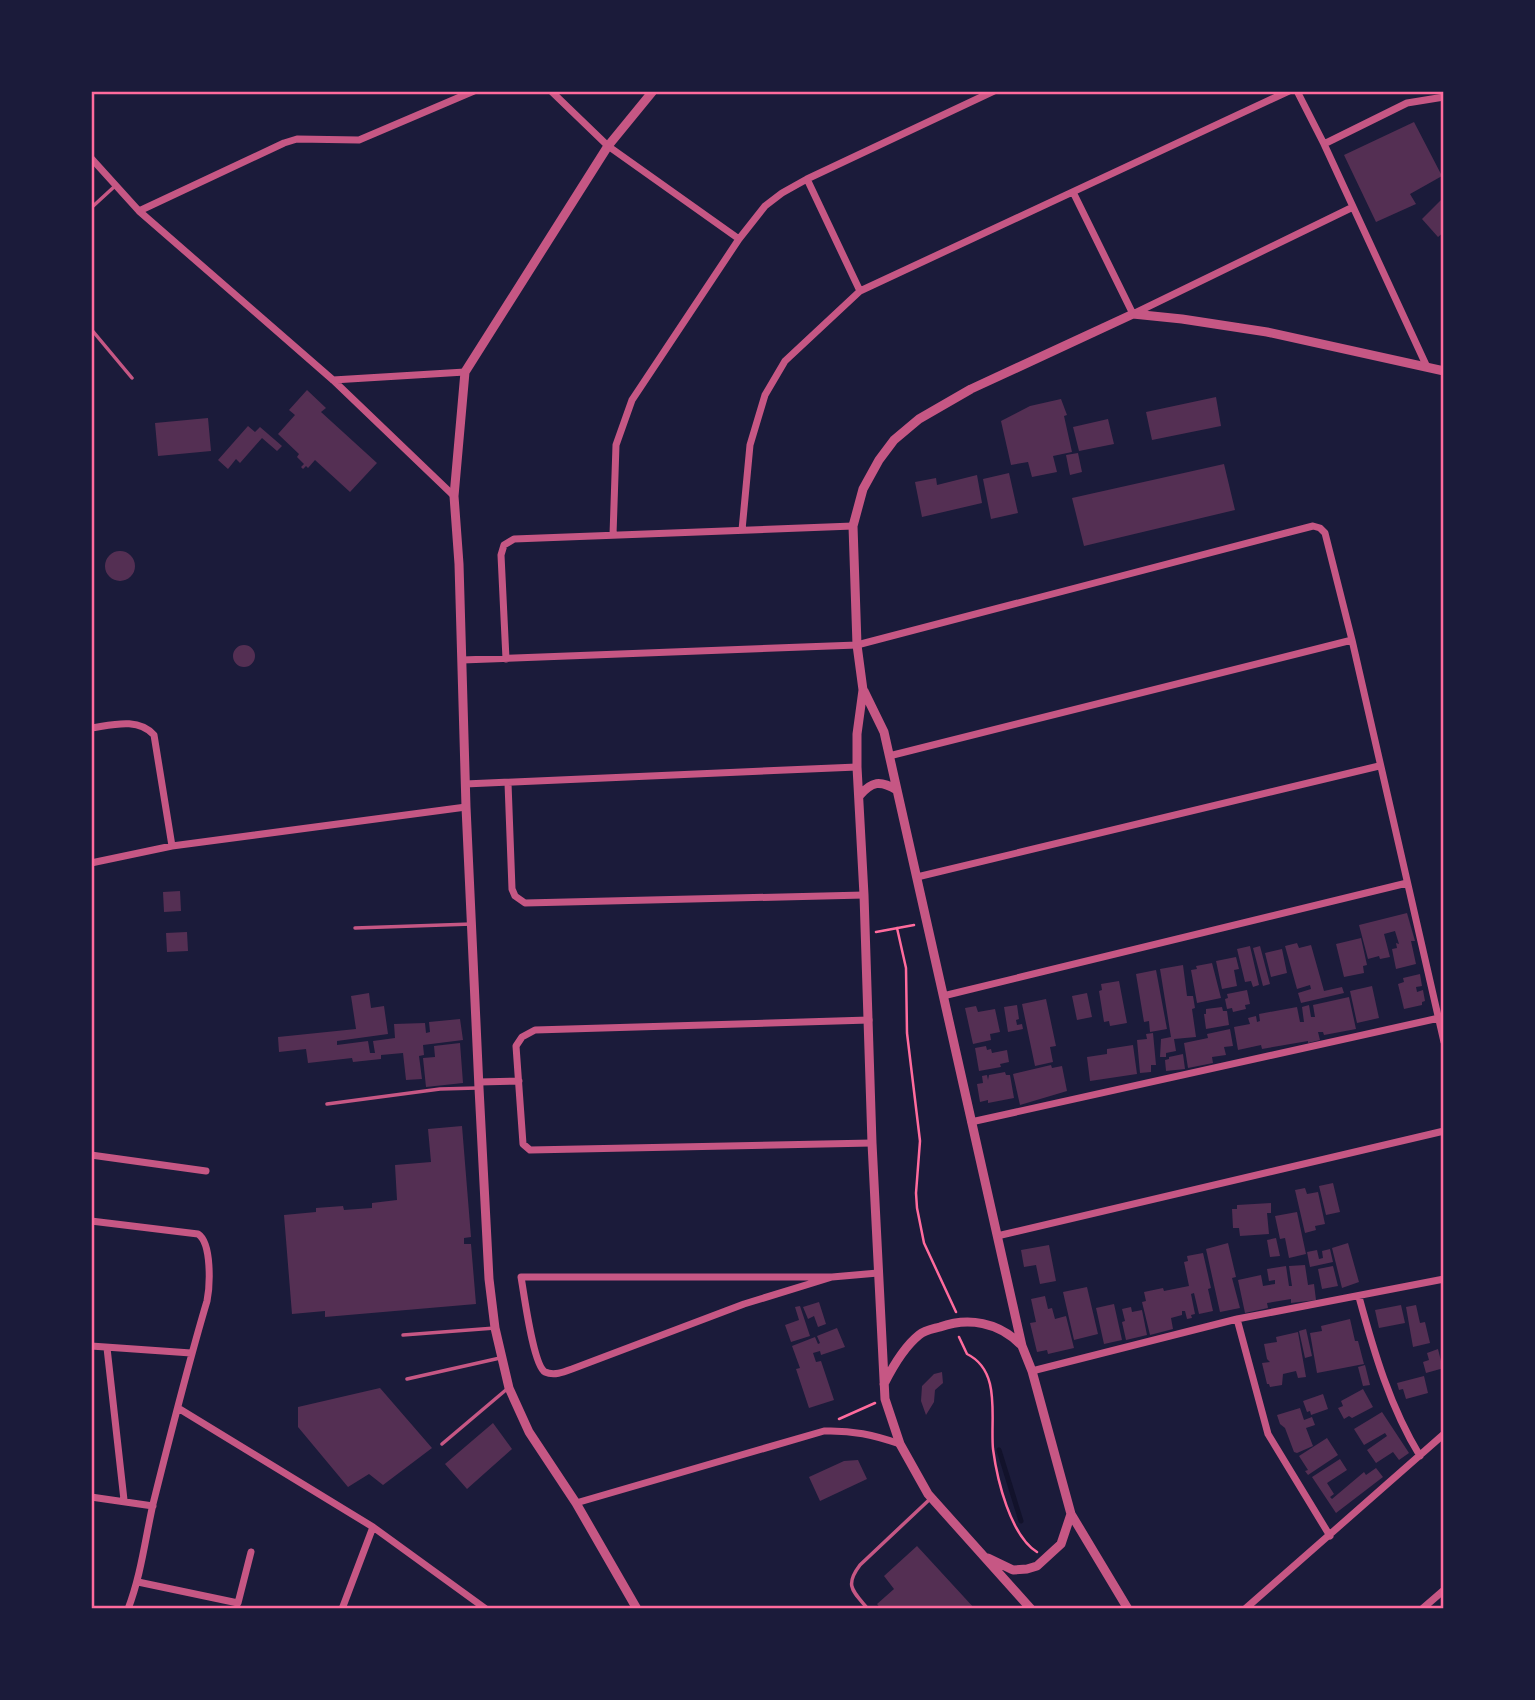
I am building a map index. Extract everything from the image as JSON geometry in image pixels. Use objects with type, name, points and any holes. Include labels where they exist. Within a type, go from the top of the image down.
[{"type":"street","points":[[139,211],[284,143],[298,139],[359,140],[474,91]]},
{"type":"street","points":[[551,91],[608,145],[739,239]]},
{"type":"street","points":[[637,1609],[576,1503],[529,1432],[509,1388],[495,1328],[489,1279],[479,1085],[454,496],[465,372],[608,145],[653,91]]},
{"type":"street","points":[[613,535],[616,444],[632,400],[739,239],[765,206],[807,179],[994,91]]},
{"type":"street","points":[[742,530],[750,445],[765,395],[785,361],[860,291],[1289,91]]},
{"type":"street","points":[[1297,91],[1427,367]]},
{"type":"street","points":[[1324,144],[1407,103],[1444,97]]},
{"type":"street","points":[[91,158],[139,211],[333,380],[454,496]]},
{"type":"street","points":[[807,179],[860,291]]},
{"type":"street","points":[[1073,192],[1133,314]]},
{"type":"street","points":[[1028,1608],[932,1498],[900,1444],[885,1399],[857,767],[857,734],[863,690],[857,645],[853,526],[863,489],[879,460],[894,440],[919,419],[971,389],[1353,207]]},
{"type":"street","points":[[1133,314],[1267,332],[1444,371]]},
{"type":"street","points":[[333,380],[465,372]]},
{"type":"street","points":[[506,659],[500,555],[504,545],[514,539],[853,526]]},
{"type":"street","points":[[461,660],[857,645],[1313,526],[1320,528],[1325,533],[1352,640],[1444,1042]]},
{"type":"street","points":[[890,756],[1352,640]]},
{"type":"street","points":[[863,690],[884,732],[890,756],[1022,1346],[1032,1371],[1071,1514],[1128,1609]]},
{"type":"street","points":[[91,728],[136,724],[149,729],[154,735],[172,846]]},
{"type":"street","points":[[917,877],[1379,766]]},
{"type":"street","points":[[466,784],[857,767]]},
{"type":"street","points":[[508,783],[512,889],[515,896],[525,903],[864,895]]},
{"type":"street","points":[[859,796],[867,786],[876,783],[886,784],[897,790]]},
{"type":"street","points":[[91,863],[172,846],[466,807]]},
{"type":"street","points":[[943,996],[1407,883]]},
{"type":"street","points":[[971,1122],[1439,1018]]},
{"type":"street","points":[[869,1020],[536,1030],[522,1037],[516,1046],[523,1144],[530,1150],[872,1143]]},
{"type":"street","points":[[479,1085],[519,1081]]},
{"type":"street","points":[[997,1236],[1444,1131]]},
{"type":"street","points":[[91,1155],[206,1171]]},
{"type":"street","points":[[91,1221],[191,1233],[203,1237],[207,1247],[209,1292],[153,1506],[138,1582],[128,1609]]},
{"type":"street","points":[[832,1277],[744,1304],[556,1373],[549,1373],[540,1367],[521,1277],[832,1277],[878,1273]]},
{"type":"street","points":[[1032,1371],[1237,1319],[1444,1279]]},
{"type":"street","points":[[1359,1297],[1377,1365],[1404,1428],[1420,1456]]},
{"type":"street","points":[[1237,1319],[1268,1434],[1330,1536]]},
{"type":"street","points":[[884,1384],[900,1356],[921,1333],[957,1321],[999,1328],[1014,1337],[1022,1346]]},
{"type":"street","points":[[91,1346],[191,1353]]},
{"type":"street","points":[[107,1348],[124,1500]]},
{"type":"street","points":[[178,1408],[373,1527],[486,1609]]},
{"type":"street","points":[[576,1503],[824,1431],[868,1433],[900,1444]]},
{"type":"street","points":[[1245,1609],[1444,1434]]},
{"type":"street","points":[[91,1497],[153,1506]]},
{"type":"street","points":[[983,1556],[1013,1570],[1037,1566],[1062,1544],[1071,1514]]},
{"type":"street","points":[[342,1609],[373,1527]]},
{"type":"street","points":[[138,1582],[238,1603],[251,1552]]},
{"type":"street","points":[[1422,1609],[1444,1590]]},
{"type":"lane","points":[[91,208],[116,186]]},
{"type":"lane","points":[[91,329],[132,377]]},
{"type":"lane","points":[[355,928],[472,924]]},
{"type":"lane","points":[[327,1104],[479,1085]]},
{"type":"lane","points":[[403,1335],[495,1328]]},
{"type":"lane","points":[[407,1379],[500,1358]]},
{"type":"lane","points":[[442,1444],[509,1388]]},
{"type":"lane","points":[[868,1609],[852,1591],[852,1576],[860,1564],[932,1498]]},
{"type":"path","points":[[873,933],[918,925]]},
{"type":"path","points":[[897,928],[906,968],[907,1033],[920,1141],[915,1192],[917,1208],[923,1243],[956,1312]]},
{"type":"path","points":[[960,1337],[967,1354],[977,1359],[988,1378],[994,1417],[993,1448],[1002,1487],[1022,1540],[1038,1552]]},
{"type":"building","points":[[1414,122],[1442,176],[1410,194],[1416,204],[1376,222],[1344,155]]},
{"type":"building","points":[[1444,197],[1444,232],[1438,237],[1422,219]]},
{"type":"building","points":[[307,390],[326,408],[321,412],[377,463],[350,492],[315,460],[308,468],[306,466],[303,469],[301,467],[304,464],[297,457],[299,454],[278,434],[295,415],[289,410]]},
{"type":"building","points":[[1216,397],[1221,426],[1152,440],[1146,412]]},
{"type":"building","points":[[1061,399],[1067,415],[1064,416],[1072,452],[1053,456],[1057,472],[1032,477],[1028,462],[1011,465],[1001,421],[1030,406]]},
{"type":"building","points":[[208,418],[211,451],[158,456],[155,423]]},
{"type":"building","points":[[1108,419],[1114,444],[1079,451],[1073,427]]},
{"type":"building","points":[[248,426],[255,432],[260,427],[282,446],[277,451],[262,438],[240,463],[236,459],[228,469],[218,460]]},
{"type":"building","points":[[1078,453],[1082,472],[1070,475],[1066,455]]},
{"type":"building","points":[[1224,464],[1235,510],[1084,546],[1072,498]]},
{"type":"building","points":[[1009,473],[1018,513],[991,519],[983,479]]},
{"type":"building","points":[[977,475],[982,503],[922,517],[915,482],[936,478],[937,485]]},
{"type":"building","points":[[120,551],[131,555],[135,566],[131,577],[120,581],[109,577],[105,566],[109,555]]},
{"type":"building","points":[[244,645],[252,648],[255,656],[252,664],[244,667],[236,664],[233,656],[236,648]]},
{"type":"building","points":[[180,891],[181,911],[164,912],[163,892]]},
{"type":"building","points":[[1407,913],[1415,941],[1411,941],[1416,964],[1396,969],[1392,949],[1397,948],[1396,943],[1399,944],[1395,931],[1384,934],[1390,957],[1368,959],[1359,925]]},
{"type":"building","points":[[187,932],[188,951],[167,952],[166,933]]},
{"type":"building","points":[[1361,938],[1367,965],[1363,966],[1364,973],[1344,977],[1336,944]]},
{"type":"building","points":[[1297,943],[1299,948],[1311,945],[1324,991],[1342,987],[1344,993],[1301,1003],[1298,993],[1311,989],[1310,985],[1297,989],[1285,946]]},
{"type":"building","points":[[1250,946],[1259,985],[1253,987],[1251,981],[1245,982],[1237,949]]},
{"type":"building","points":[[1260,946],[1270,984],[1263,986],[1253,948]]},
{"type":"building","points":[[1282,949],[1287,973],[1271,977],[1265,953]]},
{"type":"building","points":[[1236,957],[1239,969],[1234,970],[1237,986],[1222,989],[1216,961]]},
{"type":"building","points":[[1212,963],[1221,998],[1197,1003],[1191,970],[1197,969],[1196,966]]},
{"type":"building","points":[[1183,965],[1187,996],[1193,996],[1196,1037],[1174,1039],[1176,1051],[1166,1053],[1166,1057],[1160,1057],[1161,1039],[1171,1037],[1160,969]]},
{"type":"building","points":[[1156,970],[1167,1029],[1150,1032],[1149,1021],[1144,1022],[1136,974]]},
{"type":"building","points":[[1420,974],[1422,986],[1416,987],[1417,992],[1423,990],[1425,1001],[1422,1005],[1404,1009],[1398,984],[1404,982],[1403,978]]},
{"type":"building","points":[[1119,981],[1127,1023],[1110,1026],[1109,1021],[1104,1022],[1099,991],[1102,990],[1101,984]]},
{"type":"building","points":[[1372,986],[1379,1018],[1357,1023],[1350,991]]},
{"type":"building","points":[[1247,990],[1250,1004],[1245,1005],[1246,1009],[1233,1012],[1232,1008],[1227,1009],[1227,994]]},
{"type":"building","points":[[369,993],[371,1008],[384,1006],[388,1034],[337,1041],[337,1045],[368,1041],[370,1053],[375,1053],[373,1041],[395,1038],[394,1024],[425,1023],[426,1033],[430,1032],[429,1022],[460,1019],[463,1040],[423,1045],[424,1055],[419,1056],[422,1079],[406,1080],[403,1053],[353,1062],[352,1058],[308,1063],[306,1049],[279,1052],[278,1037],[356,1029],[351,996]]},
{"type":"building","points":[[1087,993],[1092,1017],[1077,1020],[1072,996]]},
{"type":"building","points":[[1349,997],[1356,1029],[1324,1035],[1323,1032],[1318,1032],[1320,1040],[1308,1043],[1262,1049],[1261,1045],[1238,1050],[1234,1027],[1250,1024],[1248,1018],[1256,1016],[1257,1022],[1260,1021],[1259,1014],[1297,1007],[1300,1022],[1304,1022],[1302,1007],[1309,1005],[1311,1017],[1315,1017],[1313,1005]]},
{"type":"building","points":[[1046,999],[1056,1046],[1050,1047],[1053,1062],[1035,1066],[1022,1004]]},
{"type":"building","points":[[1017,1005],[1017,1025],[1022,1024],[1023,1029],[1008,1032],[1004,1007]]},
{"type":"building","points":[[976,1006],[978,1012],[995,1009],[1000,1032],[990,1034],[991,1040],[973,1044],[965,1008]]},
{"type":"building","points":[[1222,1007],[1223,1011],[1227,1011],[1229,1025],[1206,1029],[1206,1009]]},
{"type":"building","points":[[1230,1029],[1233,1046],[1224,1047],[1226,1055],[1212,1057],[1213,1063],[1188,1068],[1184,1043],[1208,1038],[1207,1034]]},
{"type":"building","points":[[1153,1033],[1156,1065],[1151,1065],[1151,1072],[1140,1073],[1137,1040],[1147,1039],[1146,1034]]},
{"type":"building","points":[[460,1043],[463,1083],[426,1087],[423,1058],[435,1057],[434,1046]]},
{"type":"building","points":[[1133,1045],[1137,1074],[1090,1081],[1087,1057],[1107,1054],[1107,1049]]},
{"type":"building","points":[[986,1046],[992,1053],[1007,1050],[1009,1062],[1000,1064],[1001,1067],[979,1071],[975,1048]]},
{"type":"building","points":[[1183,1054],[1185,1069],[1166,1071],[1165,1060]]},
{"type":"building","points":[[1051,1065],[1052,1068],[1062,1066],[1067,1091],[1020,1105],[1013,1074]]},
{"type":"building","points":[[1005,1072],[1010,1075],[1014,1098],[980,1102],[977,1084],[983,1083],[982,1076],[987,1075],[988,1080],[989,1075]]},
{"type":"building","points":[[462,1126],[471,1237],[464,1238],[464,1244],[471,1244],[476,1304],[325,1317],[325,1311],[292,1314],[284,1215],[316,1212],[316,1208],[372,1208],[372,1203],[397,1200],[395,1165],[431,1162],[428,1129]]},
{"type":"building","points":[[1333,1183],[1340,1212],[1326,1215],[1319,1186]]},
{"type":"building","points":[[1305,1188],[1307,1194],[1318,1192],[1325,1224],[1315,1226],[1316,1230],[1305,1233],[1295,1190]]},
{"type":"building","points":[[1271,1203],[1271,1213],[1267,1213],[1269,1234],[1240,1236],[1239,1228],[1233,1228],[1232,1209],[1237,1209],[1237,1205]]},
{"type":"building","points":[[1297,1212],[1306,1254],[1289,1258],[1285,1238],[1280,1239],[1275,1216]]},
{"type":"building","points":[[1276,1238],[1280,1256],[1270,1257],[1267,1240]]},
{"type":"building","points":[[1228,1243],[1236,1277],[1232,1278],[1240,1308],[1220,1312],[1206,1249]]},
{"type":"building","points":[[1348,1243],[1359,1282],[1342,1288],[1332,1248]]},
{"type":"building","points":[[1049,1245],[1056,1281],[1040,1284],[1036,1265],[1024,1267],[1021,1250]]},
{"type":"building","points":[[1330,1249],[1333,1262],[1310,1267],[1307,1252],[1317,1250],[1319,1259],[1323,1258],[1322,1251]]},
{"type":"building","points":[[1203,1253],[1213,1311],[1199,1314],[1194,1293],[1191,1294],[1195,1314],[1191,1315],[1192,1318],[1187,1319],[1185,1311],[1182,1311],[1182,1315],[1171,1318],[1173,1329],[1150,1335],[1142,1302],[1146,1301],[1144,1292],[1189,1286],[1184,1262],[1188,1261],[1187,1256]]},
{"type":"building","points":[[1305,1265],[1308,1285],[1314,1284],[1316,1300],[1291,1303],[1291,1299],[1267,1303],[1268,1308],[1245,1313],[1238,1280],[1261,1275],[1263,1286],[1275,1284],[1275,1280],[1269,1281],[1267,1269],[1286,1266],[1289,1286],[1292,1286],[1289,1266]]},
{"type":"building","points":[[1333,1266],[1338,1286],[1322,1289],[1318,1269]]},
{"type":"building","points":[[1087,1287],[1098,1334],[1074,1340],[1063,1292]]},
{"type":"building","points":[[1045,1296],[1048,1309],[1052,1308],[1055,1319],[1066,1316],[1074,1348],[1048,1354],[1047,1350],[1037,1352],[1030,1323],[1036,1322],[1031,1299]]},
{"type":"building","points":[[819,1302],[826,1324],[818,1327],[814,1316],[808,1319],[803,1307]]},
{"type":"building","points":[[1114,1304],[1122,1340],[1104,1344],[1096,1308]]},
{"type":"building","points":[[1401,1305],[1405,1323],[1379,1328],[1375,1310]]},
{"type":"building","points":[[1416,1305],[1420,1323],[1425,1322],[1430,1343],[1413,1347],[1406,1307]]},
{"type":"building","points":[[800,1306],[810,1336],[791,1342],[785,1325],[799,1320],[795,1307]]},
{"type":"building","points":[[1131,1307],[1132,1312],[1142,1310],[1147,1335],[1126,1340],[1122,1309]]},
{"type":"building","points":[[1350,1319],[1364,1364],[1317,1373],[1310,1333],[1322,1331],[1321,1326]]},
{"type":"building","points":[[837,1328],[845,1347],[821,1355],[820,1351],[813,1353],[816,1362],[821,1361],[834,1400],[809,1408],[796,1369],[800,1368],[792,1346],[815,1337],[818,1344],[820,1343],[817,1336]]},
{"type":"building","points":[[1306,1329],[1312,1356],[1305,1358],[1299,1331]]},
{"type":"building","points":[[1298,1332],[1306,1377],[1298,1378],[1296,1371],[1283,1374],[1282,1385],[1270,1387],[1262,1363],[1270,1362],[1264,1344],[1277,1342],[1276,1337]]},
{"type":"building","points":[[1438,1349],[1441,1361],[1444,1361],[1444,1368],[1426,1373],[1423,1362],[1429,1360],[1427,1353]]},
{"type":"building","points":[[1365,1365],[1370,1385],[1363,1386],[1358,1367]]},
{"type":"building","points":[[942,1372],[943,1383],[935,1390],[934,1402],[926,1415],[921,1401],[922,1386],[934,1374]]},
{"type":"building","points":[[1424,1376],[1428,1393],[1406,1399],[1403,1389],[1399,1390],[1397,1383]]},
{"type":"building","points":[[380,1388],[432,1448],[383,1485],[369,1474],[348,1487],[298,1427],[298,1407]]},
{"type":"building","points":[[1363,1389],[1373,1407],[1352,1418],[1349,1416],[1344,1419],[1338,1408],[1343,1406],[1341,1401]]},
{"type":"building","points":[[1323,1394],[1328,1409],[1311,1415],[1303,1401]]},
{"type":"building","points":[[1300,1408],[1304,1420],[1312,1417],[1315,1425],[1306,1428],[1313,1446],[1297,1453],[1294,1452],[1277,1415]]},
{"type":"building","points":[[1382,1412],[1409,1453],[1399,1460],[1393,1452],[1376,1463],[1367,1450],[1387,1436],[1385,1433],[1364,1445],[1354,1429]]},
{"type":"building","points":[[493,1423],[512,1449],[467,1489],[445,1464]]},
{"type":"building","points":[[1327,1438],[1338,1455],[1308,1475],[1305,1471],[1308,1470],[1299,1456]]},
{"type":"building","points":[[1340,1459],[1347,1470],[1327,1483],[1334,1494],[1330,1497],[1332,1499],[1364,1472],[1366,1475],[1376,1468],[1383,1477],[1336,1513],[1312,1477]]},
{"type":"building","points":[[858,1460],[867,1479],[820,1501],[809,1477],[844,1461]]},
{"type":"building","points":[[917,1546],[975,1609],[881,1609],[877,1604],[894,1589],[884,1576]]},
{"type":"waterway","points":[[999,1450],[1021,1521]]}]
